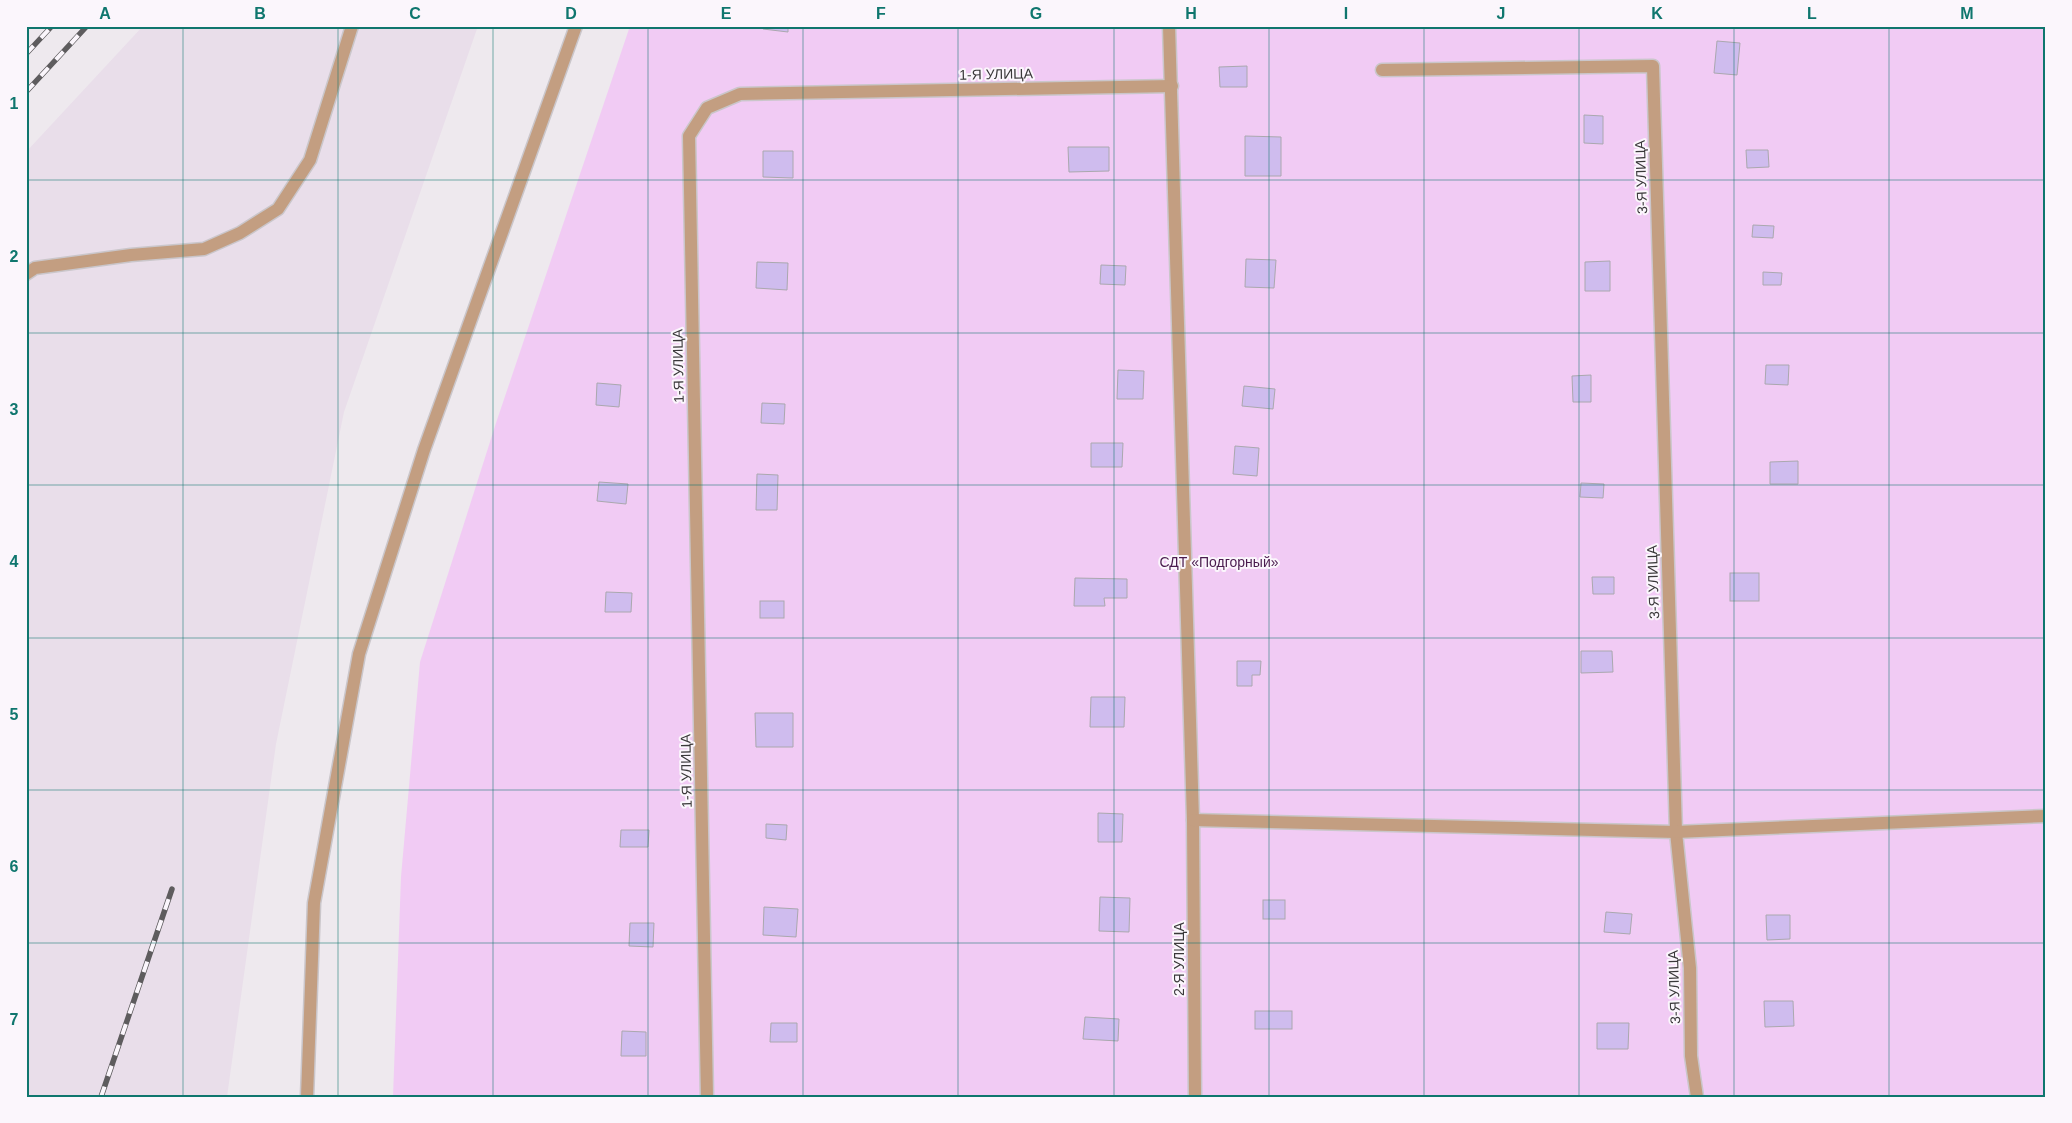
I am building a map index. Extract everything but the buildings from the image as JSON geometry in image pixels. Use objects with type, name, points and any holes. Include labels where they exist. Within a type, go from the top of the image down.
[{"type":"street","points":[[26,274],[35,268],[131,255],[204,250],[240,233],[278,209],[310,160],[352,26]]},
{"type":"street","points":[[307,1097],[314,904],[359,654],[424,450],[576,26]]},
{"type":"street","name":"2-Я УЛИЦА","points":[[1169,26],[1193,820],[1195,1097]]},
{"type":"street","name":"3-Я УЛИЦА","points":[[1382,70],[1653,66],[1676,832],[1690,968],[1690,1056],[1697,1097]]},
{"type":"street","name":"1-Я УЛИЦА","points":[[707,1097],[689,136],[707,108],[740,94],[1172,86]]},
{"type":"street","points":[[1193,820],[1676,832],[2046,816]]},
{"type":"shaded area","points":[[143,26],[478,26],[344,412],[276,744],[227,1097],[26,1097],[26,152]]},
{"type":"green space","name":"СДТ «Подгорный»","points":[[630,26],[2046,26],[2046,1097],[393,1097],[401,877],[420,662],[496,423]]},
{"type":"railway","points":[[26,54],[52,26]]},
{"type":"railway","points":[[26,92],[87,26]]},
{"type":"railway","points":[[101,1097],[172,889]]}]
